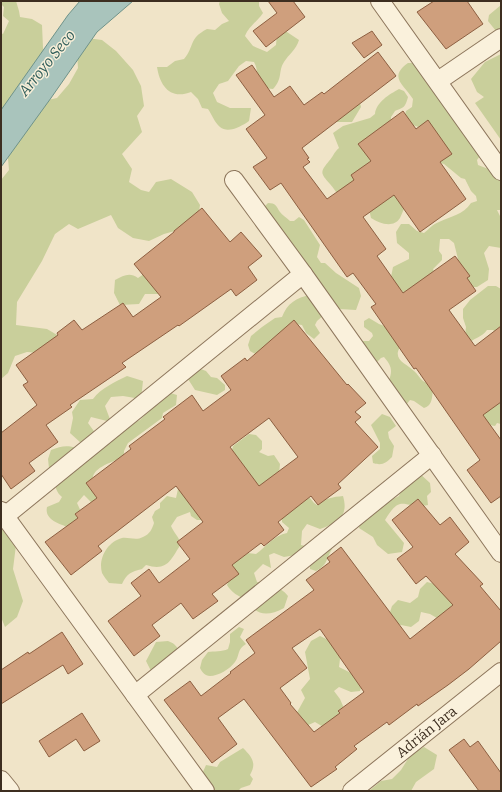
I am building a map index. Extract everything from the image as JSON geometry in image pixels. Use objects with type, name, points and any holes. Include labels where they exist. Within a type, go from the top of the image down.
[{"type":"street","points":[[380,1],[501,171]]},
{"type":"street","points":[[438,81],[501,38]]},
{"type":"street","points":[[234,180],[303,274],[501,553]]},
{"type":"street","points":[[203,790],[3,514],[303,274]]},
{"type":"street","points":[[135,695],[432,455]]},
{"type":"street","name":"Adrián Jara","points":[[352,791],[501,672]]},
{"type":"street","points":[[1,780],[10,791]]},
{"type":"green space","points":[[1,1],[16,1],[20,17],[32,19],[42,25],[43,48],[45,56],[1,127],[1,33],[3,34],[9,21],[3,16],[4,7],[1,4]]},
{"type":"green space","points":[[220,1],[259,1],[259,6],[263,13],[245,36],[253,46],[267,52],[276,45],[277,34],[284,30],[299,40],[296,47],[282,65],[278,82],[273,89],[263,88],[260,84],[254,62],[246,61],[239,66],[228,81],[219,84],[213,93],[217,102],[230,108],[251,108],[249,121],[239,127],[227,130],[218,125],[208,109],[202,108],[198,99],[191,92],[177,94],[167,90],[158,74],[157,67],[167,67],[175,61],[184,59],[197,36],[207,29],[215,30],[222,24],[229,21],[222,13],[219,4]]},
{"type":"green space","points":[[501,5],[501,30],[496,31],[488,21],[489,15]]},
{"type":"green space","points":[[87,38],[102,40],[116,51],[133,70],[141,86],[144,106],[137,116],[142,132],[122,154],[132,169],[129,182],[141,190],[149,192],[156,182],[171,179],[192,192],[200,205],[198,218],[189,227],[164,234],[149,241],[133,238],[118,228],[111,215],[78,229],[69,224],[55,234],[42,261],[17,302],[16,325],[47,329],[64,339],[40,353],[27,352],[15,356],[8,373],[1,379],[1,180],[9,170],[7,147],[43,101],[57,98],[69,84],[78,68],[77,54]]},
{"type":"green space","points":[[501,54],[501,140],[475,103],[484,97],[477,92],[471,79],[485,62]]},
{"type":"green space","points":[[408,63],[413,63],[450,110],[449,114],[455,119],[480,156],[477,160],[478,165],[491,170],[501,179],[501,210],[497,210],[501,218],[501,248],[489,246],[484,253],[489,269],[488,280],[477,287],[470,287],[459,263],[454,243],[449,239],[440,239],[439,251],[442,255],[442,260],[433,269],[436,277],[408,296],[390,282],[393,267],[409,259],[409,253],[397,243],[396,232],[401,224],[409,224],[417,231],[424,233],[435,224],[461,213],[471,203],[477,201],[476,196],[471,191],[465,179],[461,178],[441,163],[422,128],[409,124],[404,120],[406,111],[412,107],[413,99],[402,85],[398,77],[402,68]]},
{"type":"green space","points":[[399,89],[404,91],[408,97],[404,107],[395,111],[391,117],[389,188],[405,207],[397,221],[386,224],[371,218],[369,209],[350,203],[340,197],[324,177],[322,172],[339,148],[333,133],[343,126],[370,118],[375,114],[381,102]]},
{"type":"green space","points":[[358,95],[361,107],[352,122],[335,122]]},
{"type":"green space","points":[[268,203],[276,205],[281,213],[290,221],[294,221],[299,217],[304,220],[320,245],[317,257],[321,263],[325,263],[336,273],[359,288],[361,296],[356,310],[339,309],[332,304],[310,278],[310,268],[304,265],[287,237],[279,233],[264,207]]},
{"type":"green space","points":[[154,267],[159,294],[145,294],[139,304],[120,305],[114,293],[115,280],[127,275],[132,275],[138,278]]},
{"type":"green space","points":[[488,286],[496,286],[501,289],[501,334],[498,334],[493,330],[487,330],[482,335],[467,344],[463,309],[470,300]]},
{"type":"green space","points":[[311,295],[325,314],[317,321],[315,325],[320,333],[314,339],[306,333],[302,325],[295,324],[257,355],[250,351],[248,345],[251,336],[275,318],[282,317],[289,305],[297,299]]},
{"type":"green space","points":[[369,318],[387,327],[400,347],[398,355],[401,361],[433,388],[432,400],[427,407],[424,408],[410,400],[406,405],[389,380],[391,373],[390,365],[384,357],[375,364],[359,344],[362,341],[369,341],[373,336],[372,333],[364,327],[364,321]]},
{"type":"green space","points":[[198,368],[206,371],[211,377],[217,378],[225,385],[225,390],[217,395],[195,390],[188,379]]},
{"type":"green space","points":[[127,376],[143,381],[141,399],[123,396],[111,397],[105,406],[111,422],[91,417],[88,423],[96,434],[81,443],[70,433],[73,418],[72,412],[80,400],[93,399],[104,388]]},
{"type":"green space","points":[[167,392],[177,395],[176,405],[163,413],[162,418],[128,443],[124,451],[124,457],[103,466],[95,473],[93,483],[103,499],[95,506],[84,495],[77,503],[83,516],[72,529],[58,524],[51,519],[48,516],[47,507],[59,502],[62,497],[56,488],[56,468],[49,468],[48,459],[51,450],[64,446],[77,448],[140,420]]},
{"type":"green space","points":[[501,396],[501,424],[497,423],[495,426],[489,425],[481,414]]},
{"type":"green space","points":[[382,414],[390,417],[396,426],[388,432],[389,438],[394,446],[392,457],[386,462],[379,464],[373,463],[372,456],[380,449],[380,443],[371,425]]},
{"type":"green space","points":[[249,434],[256,435],[262,441],[262,449],[259,452],[268,456],[274,455],[280,464],[278,483],[201,506],[201,520],[197,520],[191,516],[190,512],[177,517],[171,526],[181,544],[168,563],[159,567],[146,565],[142,569],[135,571],[126,577],[122,584],[109,583],[102,573],[101,568],[101,562],[108,547],[112,543],[122,538],[138,539],[149,533],[154,523],[152,517],[155,511],[160,508],[160,503],[167,496],[176,498],[178,489],[231,454],[233,446]]},
{"type":"green space","points":[[417,471],[430,483],[431,492],[427,496],[428,505],[413,506],[399,504],[395,507],[385,520],[404,543],[402,552],[388,554],[377,545],[373,537],[359,528],[361,519],[386,496],[391,500],[399,496],[403,484]]},
{"type":"green space","points":[[343,496],[343,514],[337,521],[320,529],[307,524],[302,531],[301,545],[305,546],[314,542],[328,543],[332,549],[326,562],[320,569],[316,571],[310,569],[310,562],[302,554],[284,557],[274,553],[269,555],[271,568],[263,564],[254,573],[257,582],[274,586],[282,590],[288,596],[284,608],[267,614],[258,612],[246,599],[235,594],[229,588],[227,585],[230,577],[228,567],[248,553],[256,554],[278,536],[287,533],[289,528],[282,522],[282,515],[303,499],[310,498],[317,505],[330,498]]},
{"type":"green space","points":[[1,520],[16,545],[13,569],[23,601],[17,617],[5,627],[1,617]]},
{"type":"green space","points":[[427,582],[443,586],[455,598],[449,625],[430,614],[421,612],[419,621],[411,627],[396,624],[389,615],[392,606],[398,600],[410,603],[418,597],[420,589]]},
{"type":"green space","points":[[239,627],[244,629],[240,637],[246,644],[240,650],[235,662],[224,672],[213,676],[205,675],[200,668],[202,660],[208,652],[228,649],[230,634]]},
{"type":"green space","points":[[320,636],[335,643],[341,651],[339,667],[353,674],[363,683],[360,691],[351,692],[339,687],[334,691],[340,699],[346,713],[330,731],[315,722],[304,727],[295,716],[305,698],[301,690],[310,679],[305,652],[311,641]]},
{"type":"green space","points":[[168,641],[176,646],[179,655],[151,671],[146,661],[156,642]]},
{"type":"green space","points":[[424,747],[437,755],[434,769],[416,782],[411,791],[369,791],[381,781],[392,779],[401,770],[411,754]]},
{"type":"green space","points":[[243,748],[251,757],[253,764],[250,775],[253,779],[250,785],[241,788],[238,791],[214,791],[212,785],[202,774],[206,765],[217,767],[220,762]]},
{"type":"water","name":"Arroyo Seco","points":[[80,1],[133,1],[97,32],[1,167],[1,110],[68,15]]},
{"type":"building","points":[[268,1],[293,1],[305,17],[266,47],[253,31],[277,13]]},
{"type":"building","points":[[434,1],[467,1],[483,24],[446,49],[417,12]]},
{"type":"building","points":[[372,31],[382,45],[364,58],[352,43]]},
{"type":"building","points":[[378,52],[396,76],[302,148],[310,162],[303,167],[327,199],[354,180],[351,175],[371,161],[358,144],[403,111],[416,129],[428,120],[452,154],[440,162],[466,199],[420,232],[394,195],[363,217],[386,249],[377,256],[403,293],[455,256],[470,276],[467,278],[476,291],[449,310],[475,346],[501,326],[501,402],[483,415],[501,440],[501,496],[491,503],[467,470],[480,460],[416,368],[414,369],[371,307],[376,304],[353,273],[347,277],[281,183],[270,190],[253,167],[267,158],[246,129],[265,115],[236,75],[252,65],[274,97],[290,86],[304,105],[322,92],[324,94]]},
{"type":"building","points":[[202,208],[230,242],[241,232],[262,256],[248,267],[257,280],[236,296],[231,289],[179,326],[178,325],[122,363],[126,367],[70,405],[72,407],[46,425],[58,442],[29,463],[35,471],[11,489],[1,474],[1,433],[37,405],[23,385],[28,382],[16,365],[58,335],[57,333],[74,320],[82,330],[123,303],[133,317],[161,297],[134,264]]},
{"type":"building","points":[[294,320],[347,385],[348,384],[366,403],[355,412],[361,417],[355,422],[378,447],[338,484],[341,488],[318,505],[311,496],[278,522],[284,530],[264,546],[261,543],[232,565],[239,574],[212,594],[218,601],[193,619],[181,603],[152,625],[160,636],[134,656],[108,621],[141,596],[131,583],[149,569],[159,583],[190,559],[177,542],[203,522],[176,486],[98,546],[102,551],[71,575],[45,542],[78,518],[75,514],[97,498],[86,483],[131,449],[129,446],[165,419],[163,417],[192,395],[203,411],[231,390],[221,376],[245,358],[247,361]],"holes":[[[269,418],[298,457],[259,486],[230,447]]]},
{"type":"building","points":[[418,499],[440,525],[450,517],[469,542],[455,554],[483,584],[480,586],[501,611],[501,641],[448,685],[418,706],[417,704],[389,725],[387,722],[354,746],[357,749],[335,767],[337,769],[311,787],[244,699],[218,718],[237,744],[212,763],[164,700],[190,681],[201,696],[255,653],[246,640],[314,590],[306,580],[330,562],[327,558],[341,547],[410,639],[453,605],[426,576],[416,584],[397,559],[413,547],[392,520]],"holes":[[[320,629],[364,692],[338,711],[340,713],[314,732],[290,704],[291,703],[280,688],[307,668],[292,648]]]},
{"type":"building","points":[[62,632],[83,664],[68,674],[63,665],[1,704],[1,670],[28,652],[29,654]]},
{"type":"building","points":[[82,713],[100,741],[84,751],[76,739],[49,757],[39,741]]},
{"type":"building","points":[[464,739],[470,747],[478,741],[501,773],[501,791],[479,791],[449,750]]}]
